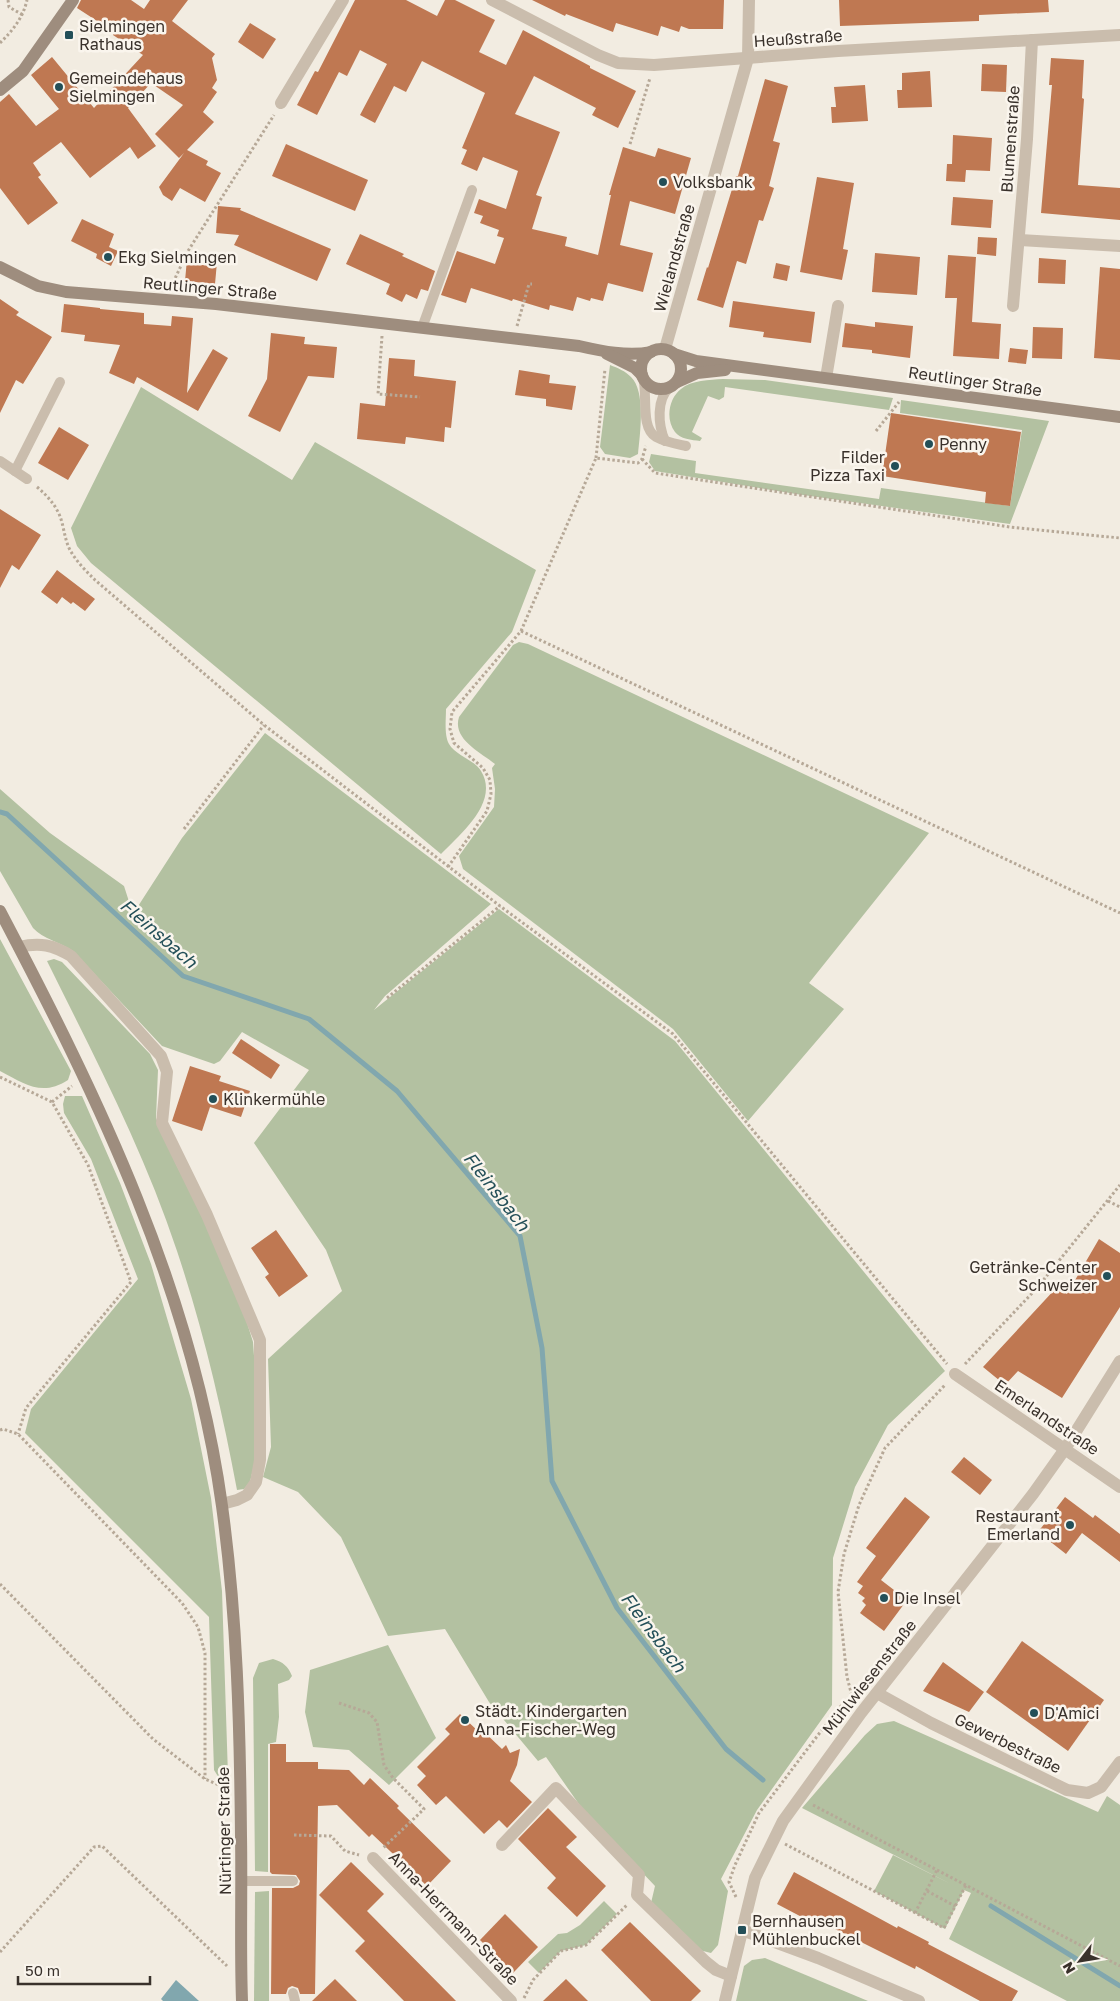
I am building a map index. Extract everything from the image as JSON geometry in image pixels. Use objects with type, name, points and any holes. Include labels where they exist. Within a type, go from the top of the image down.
[{"type":"street","points":[[0,90],[23,71],[73,0]]},
{"type":"street","points":[[281,103],[343,0]]},
{"type":"street","name":"Heußstraße","points":[[492,0],[618,63],[654,65],[1120,35]]},
{"type":"street","name":"Wielandstraße","points":[[669,352],[748,58],[749,0]]},
{"type":"street","name":"Blumenstraße","points":[[1013,306],[1020,240],[1032,40]]},
{"type":"street","points":[[1020,240],[1120,246]]},
{"type":"street","name":"Reutlinger Straße","points":[[0,267],[38,286],[66,292],[167,299],[579,346],[602,352],[635,368],[643,376]]},
{"type":"street","points":[[826,378],[838,306]]},
{"type":"street","name":"Reutlinger Straße","points":[[602,352],[640,354],[650,352]]},
{"type":"street","points":[[650,352],[669,352],[681,365],[681,374],[673,385],[661,389],[652,387],[643,376],[642,362],[650,352]]},
{"type":"street","name":"Reutlinger Straße","points":[[669,352],[688,360],[742,368],[1120,417]]},
{"type":"street","name":"Reutlinger Straße","points":[[673,385],[697,373],[742,368]]},
{"type":"street","name":"Nürtinger Straße","points":[[0,911],[86,1079],[142,1208],[179,1313],[203,1405],[222,1504],[232,1597],[241,1794],[242,2001]]},
{"type":"street","points":[[19,947],[33,943],[45,944],[58,948],[71,956],[160,1056],[166,1072],[162,1123],[207,1215],[260,1340],[260,1460],[256,1482],[247,1495],[222,1504]]},
{"type":"street","name":"Mühlwiesenstraße","points":[[725,2001],[755,1878],[774,1838],[798,1797],[876,1693],[1002,1534],[1065,1449],[1120,1361]]},
{"type":"street","name":"Emerlandstraße","points":[[956,1374],[1120,1487]]},
{"type":"street","name":"Gewerbestraße","points":[[876,1693],[931,1724],[1067,1790],[1088,1793],[1101,1787],[1120,1762]]},
{"type":"street","points":[[502,1845],[556,1788],[639,1875],[637,1895],[706,1962],[716,1970],[731,1976]]},
{"type":"street","name":"Anna-Herrmann-Straße","points":[[373,1858],[511,2001]]},
{"type":"street","points":[[742,1930],[818,1958],[919,2001]]},
{"type":"lane","points":[[422,328],[472,190]]},
{"type":"lane","points":[[643,376],[646,394],[646,421],[649,431],[653,435],[665,440],[686,446]]},
{"type":"lane","points":[[15,471],[60,382]]},
{"type":"lane","points":[[665,440],[660,427],[661,409],[664,394],[673,385]]},
{"type":"lane","points":[[0,461],[27,479]]},
{"type":"lane","points":[[242,1881],[293,1882]]},
{"type":"path","points":[[8,0],[9,7],[23,15]]},
{"type":"path","points":[[0,43],[13,30],[23,15],[27,0]]},
{"type":"path","points":[[630,144],[654,65]]},
{"type":"path","points":[[167,299],[175,276],[188,251],[281,103]]},
{"type":"path","points":[[513,339],[529,284],[532,284]]},
{"type":"path","points":[[383,323],[378,394],[420,397]]},
{"type":"path","points":[[448,867],[487,811],[491,794],[490,780],[483,768],[454,743],[450,729],[452,712],[521,630],[596,458],[606,366],[602,352]]},
{"type":"path","points":[[876,431],[899,403],[902,388]]},
{"type":"path","points":[[596,458],[638,463],[642,459],[648,440],[653,435]]},
{"type":"path","points":[[642,459],[655,473],[1010,527],[1120,538]]},
{"type":"path","points":[[27,479],[52,501],[60,514],[65,539],[70,550],[80,565],[95,580],[264,725],[448,867],[673,1034],[956,1374]]},
{"type":"path","points":[[521,630],[1120,913]]},
{"type":"path","points":[[184,830],[264,725]]},
{"type":"path","points":[[387,998],[500,906]]},
{"type":"path","points":[[0,1077],[52,1102],[88,1165],[131,1282],[26,1408],[18,1434]]},
{"type":"path","points":[[52,1102],[67,1089],[86,1079]]},
{"type":"path","points":[[861,1713],[851,1696],[845,1662],[838,1592],[844,1554],[859,1505],[885,1448],[1037,1288],[1120,1185]]},
{"type":"path","points":[[1108,1201],[1120,1207]]},
{"type":"path","points":[[0,1430],[3,1429],[18,1434],[182,1603],[198,1627],[205,1653],[206,1779]]},
{"type":"path","points":[[0,1584],[153,1739],[206,1779],[241,1794]]},
{"type":"path","points":[[747,1908],[734,1894],[729,1882],[759,1813],[837,1710],[851,1696]]},
{"type":"path","points":[[294,1834],[330,1836],[345,1851],[373,1858],[424,1809],[393,1778],[384,1765],[377,1722],[369,1713],[339,1704]]},
{"type":"path","points":[[798,1797],[1120,1966]]},
{"type":"path","points":[[774,1838],[944,1928],[966,1885]]},
{"type":"path","points":[[0,1952],[94,1847],[102,1846],[229,1968]]},
{"type":"path","points":[[916,1913],[937,1870]]},
{"type":"path","points":[[927,1890],[955,1906]]},
{"type":"path","points":[[522,2001],[533,1980],[561,1951],[586,1944],[637,1895]]},
{"type":"green space","points":[[610,365],[631,377],[639,392],[641,414],[638,454],[630,458],[605,454],[600,447]]},
{"type":"green space","points":[[723,379],[765,380],[893,398],[889,410],[725,387],[724,397],[719,400],[708,396],[692,432],[702,438],[700,441],[686,439],[677,434],[672,427],[669,415],[671,403],[677,393],[685,386],[695,382]]},
{"type":"green space","points":[[141,387],[292,480],[315,442],[536,570],[512,632],[446,709],[446,732],[449,744],[456,752],[478,767],[486,783],[482,806],[467,827],[441,854],[91,563],[77,546],[71,528]]},
{"type":"green space","points":[[901,400],[1049,421],[1010,524],[796,494],[655,471],[649,462],[651,454],[696,461],[695,473],[879,499],[881,488],[1010,506],[1022,430],[900,413]]},
{"type":"green space","points":[[519,642],[528,644],[929,833],[809,983],[844,1009],[748,1121],[673,1029],[463,869],[459,856],[494,807],[495,789],[492,768],[495,764],[475,750],[463,738],[458,725],[459,717],[513,645]]},
{"type":"green space","points":[[265,733],[491,904],[385,996],[374,1010],[499,909],[675,1041],[945,1371],[888,1425],[855,1487],[833,1558],[832,1705],[757,1810],[721,1879],[728,1891],[718,1945],[711,1953],[699,1950],[651,1903],[655,1886],[583,1810],[546,1757],[538,1761],[489,1702],[445,1629],[388,1636],[341,1537],[298,1492],[263,1477],[271,1447],[268,1359],[342,1291],[326,1250],[254,1143],[309,1070],[242,1032],[220,1061],[214,1064],[162,1046],[73,951],[42,935],[33,928],[0,871],[0,789],[50,833],[124,886],[133,914],[182,838]]},
{"type":"green space","points":[[0,939],[71,1071],[68,1080],[59,1085],[50,1088],[34,1087],[0,1071]]},
{"type":"green space","points":[[54,959],[62,962],[150,1054],[158,1070],[156,1118],[177,1166],[206,1223],[244,1313],[253,1342],[260,1439],[250,1482],[244,1489],[237,1490],[225,1429],[203,1340],[186,1280],[164,1214],[134,1140],[47,961]]},
{"type":"green space","points":[[65,1096],[82,1096],[120,1183],[151,1264],[191,1399],[211,1498],[222,1591],[228,1776],[219,1778],[214,1770],[209,1617],[25,1433],[31,1409],[138,1279],[91,1159],[64,1113],[63,1104]]},
{"type":"green space","points":[[388,1645],[436,1738],[389,1785],[349,1750],[313,1747],[305,1712],[310,1670]]},
{"type":"green space","points":[[273,1659],[285,1665],[292,1676],[289,1680],[278,1684],[279,1717],[276,1742],[268,1744],[268,1872],[255,1871],[253,1678],[259,1663]]},
{"type":"green space","points":[[894,1721],[1098,1812],[1107,1796],[1120,1805],[1120,2001],[1067,2001],[949,1939],[971,1893],[964,1890],[945,1929],[874,1891],[893,1855],[951,1884],[802,1808],[865,1735],[877,1724]]},
{"type":"green space","points":[[269,1891],[269,2001],[254,2001],[255,1892]]},
{"type":"green space","points":[[604,1901],[617,1914],[586,1945],[561,1951],[539,1973],[528,1962],[558,1934],[567,1933],[580,1925]]},
{"type":"green space","points":[[765,1958],[868,2001],[736,2001],[744,1966],[752,1960]]},
{"type":"water","points":[[176,1980],[199,2001],[163,2001],[161,1999]]},
{"type":"building","points":[[81,0],[131,0],[144,9],[150,0],[188,0],[172,21],[215,54],[212,58],[217,80],[212,88],[217,92],[203,112],[214,122],[187,150],[208,161],[206,165],[221,173],[205,202],[180,188],[172,201],[163,195],[159,187],[184,153],[179,158],[155,134],[183,105],[151,83],[128,108],[156,146],[138,159],[130,147],[90,178],[61,142],[33,163],[41,175],[38,177],[58,203],[28,225],[0,188],[0,102],[9,94],[36,126],[59,109],[31,75],[52,57],[94,108],[143,55],[113,35],[114,32],[77,8]]},
{"type":"building","points":[[355,0],[406,0],[437,16],[445,0],[455,0],[495,20],[479,52],[506,65],[523,30],[590,66],[590,68],[636,91],[618,128],[592,115],[596,108],[534,76],[515,114],[560,132],[536,195],[542,197],[532,229],[567,237],[565,246],[598,255],[611,195],[609,195],[623,147],[655,157],[658,148],[691,158],[675,214],[630,201],[620,245],[653,253],[643,292],[608,283],[603,301],[591,298],[590,301],[577,297],[573,311],[550,305],[549,310],[471,288],[466,303],[441,295],[457,251],[495,264],[504,238],[497,236],[499,230],[480,223],[483,216],[474,213],[479,199],[506,209],[518,171],[483,157],[477,171],[461,164],[467,150],[462,148],[485,93],[422,61],[406,92],[394,86],[375,123],[360,115],[387,64],[360,50],[347,76],[339,72],[317,115],[297,105],[315,71],[318,72]]},
{"type":"building","points":[[532,0],[724,0],[723,29],[689,29],[681,26],[679,32],[661,26],[658,36],[616,23],[613,32],[566,14],[565,16]]},
{"type":"building","points":[[839,0],[1048,0],[1049,12],[979,15],[979,21],[840,26]]},
{"type":"building","points":[[250,23],[276,39],[263,59],[238,42]]},
{"type":"building","points":[[1051,58],[1084,60],[1082,98],[1084,99],[1078,185],[1120,188],[1120,220],[1041,213],[1052,85],[1049,85]]},
{"type":"building","points":[[982,64],[1007,65],[1006,92],[981,91]]},
{"type":"building","points":[[930,71],[932,107],[898,108],[897,90],[902,90],[902,73]]},
{"type":"building","points":[[765,79],[788,86],[773,141],[780,143],[769,186],[774,188],[763,221],[759,220],[746,264],[737,261],[723,308],[697,300],[736,176],[738,176]]},
{"type":"building","points":[[865,85],[868,121],[832,123],[831,107],[836,107],[834,87]]},
{"type":"building","points":[[953,135],[992,138],[990,171],[966,170],[965,182],[946,181],[947,164],[952,164]]},
{"type":"building","points":[[286,144],[368,180],[355,211],[272,176]]},
{"type":"building","points":[[817,177],[854,183],[843,249],[848,250],[842,280],[800,272]]},
{"type":"building","points":[[953,197],[993,200],[991,228],[951,225]]},
{"type":"building","points":[[218,206],[241,208],[240,210],[331,249],[317,281],[234,245],[239,235],[216,233]]},
{"type":"building","points":[[82,219],[114,234],[109,247],[118,251],[111,266],[96,258],[97,254],[71,241]]},
{"type":"building","points":[[360,234],[404,254],[402,256],[435,271],[428,291],[421,289],[417,299],[406,294],[402,302],[386,294],[390,284],[346,264]]},
{"type":"building","points":[[978,237],[997,238],[996,256],[977,254]]},
{"type":"building","points":[[875,253],[920,257],[917,295],[872,292]]},
{"type":"building","points":[[948,255],[976,257],[972,322],[1001,324],[999,359],[953,356],[957,298],[945,298]]},
{"type":"building","points":[[1039,258],[1066,260],[1065,284],[1038,283]]},
{"type":"building","points":[[187,259],[217,262],[215,284],[185,281]]},
{"type":"building","points":[[776,263],[790,266],[787,281],[773,278]]},
{"type":"building","points":[[1100,267],[1120,269],[1120,360],[1094,358]]},
{"type":"building","points":[[0,299],[19,312],[16,315],[52,337],[23,384],[16,380],[0,413]]},
{"type":"building","points":[[733,301],[815,312],[811,343],[763,337],[764,332],[729,327]]},
{"type":"building","points":[[64,304],[144,313],[144,324],[171,326],[172,316],[193,318],[187,393],[213,349],[228,358],[198,411],[137,377],[134,384],[109,373],[120,345],[84,341],[85,335],[61,332]]},
{"type":"building","points":[[875,322],[913,326],[910,358],[872,353],[872,350],[842,347],[845,323],[875,327]]},
{"type":"building","points":[[1033,327],[1063,328],[1062,359],[1032,358]]},
{"type":"building","points":[[271,333],[305,337],[304,344],[337,347],[334,378],[308,376],[280,432],[248,416],[267,379]]},
{"type":"building","points":[[1010,348],[1028,350],[1026,364],[1008,362]]},
{"type":"building","points":[[389,358],[415,360],[414,376],[456,381],[451,428],[445,427],[444,442],[406,437],[405,444],[357,439],[360,403],[385,406]]},
{"type":"building","points":[[519,370],[550,375],[549,383],[576,386],[572,410],[546,406],[546,399],[515,395]]},
{"type":"building","points":[[891,413],[1021,432],[1010,506],[985,503],[986,492],[882,476]]},
{"type":"building","points":[[59,427],[89,445],[68,480],[38,463]]},
{"type":"building","points":[[0,509],[41,535],[19,570],[12,565],[0,588]]},
{"type":"building","points":[[57,570],[95,599],[85,611],[62,597],[57,604],[41,592]]},
{"type":"building","points":[[241,1039],[280,1065],[271,1079],[232,1053]]},
{"type":"building","name":"Klinkermühle","points":[[190,1066],[221,1076],[219,1081],[250,1091],[241,1117],[210,1107],[202,1131],[172,1121]]},
{"type":"building","points":[[276,1230],[308,1276],[279,1297],[265,1277],[269,1274],[251,1248]]},
{"type":"building","points":[[1099,1239],[1120,1253],[1120,1307],[1062,1398],[1018,1371],[1005,1385],[983,1367],[1057,1287],[1067,1294]]},
{"type":"building","points":[[964,1457],[992,1480],[980,1495],[951,1472]]},
{"type":"building","points":[[905,1497],[930,1517],[881,1580],[907,1600],[884,1631],[860,1613],[866,1605],[862,1601],[865,1598],[858,1593],[863,1586],[857,1582],[876,1556],[866,1548]]},
{"type":"building","points":[[1065,1497],[1093,1518],[1095,1515],[1120,1534],[1120,1562],[1082,1533],[1066,1554],[1038,1532]]},
{"type":"building","points":[[1022,1641],[1104,1700],[1068,1751],[986,1692]]},
{"type":"building","points":[[943,1662],[984,1692],[969,1712],[923,1691]]},
{"type":"building","points":[[460,1714],[480,1733],[482,1730],[502,1749],[506,1745],[510,1753],[520,1749],[517,1765],[510,1781],[532,1802],[507,1828],[499,1820],[484,1834],[446,1796],[436,1805],[417,1785],[426,1776],[417,1767],[450,1734],[445,1729]]},
{"type":"building","points":[[270,1744],[286,1744],[286,1762],[318,1762],[318,1769],[349,1770],[364,1785],[370,1778],[399,1806],[397,1808],[451,1861],[427,1886],[372,1834],[369,1837],[337,1805],[318,1806],[315,1994],[300,1994],[298,1988],[292,1986],[288,1988],[286,1994],[271,1994],[272,1888],[293,1888],[299,1885],[300,1881],[296,1875],[272,1874],[270,1872]]},
{"type":"building","points":[[548,1808],[577,1837],[566,1847],[606,1886],[577,1917],[547,1888],[556,1878],[518,1839]]},
{"type":"building","points":[[351,1862],[384,1894],[367,1911],[456,2001],[404,2001],[355,1951],[365,1941],[319,1895]]},
{"type":"building","points":[[794,1872],[897,1928],[898,1926],[929,1942],[928,1944],[1018,1991],[1012,2001],[980,2001],[916,1966],[915,1969],[819,1921],[817,1925],[777,1904]]},
{"type":"building","points":[[505,1914],[538,1947],[513,1973],[480,1940]]},
{"type":"building","points":[[630,1922],[701,1991],[691,2001],[651,2001],[601,1950]]},
{"type":"building","points":[[335,1979],[357,2001],[312,2001]]},
{"type":"building","points":[[566,1979],[588,2001],[543,2001]]},
{"type":"waterway","name":"Fleinsbach","points":[[0,812],[7,814],[183,976],[309,1019],[397,1091],[520,1236],[542,1348],[552,1481],[617,1608],[726,1749],[763,1780]]},
{"type":"waterway","name":"Fleinsbach","points":[[991,1906],[1120,1986]]},
{"type":"place","name":"Sielmingen Rathaus","points":[[69,35]]},
{"type":"place","name":"Gemeindehaus Sielmingen","points":[[59,87]]},
{"type":"place","name":"Volksbank","points":[[663,182]]},
{"type":"place","name":"Ekg Sielmingen","points":[[108,257]]},
{"type":"place","name":"Penny","points":[[929,444]]},
{"type":"place","name":"Filder Pizza Taxi","points":[[895,466]]},
{"type":"place","name":"Klinkermühle","points":[[213,1099]]},
{"type":"place","name":"Getränke-Center Schweizer","points":[[1107,1276]]},
{"type":"place","name":"Restaurant Emerland","points":[[1070,1525]]},
{"type":"place","name":"Die Insel","points":[[884,1598]]},
{"type":"place","name":"D'Amici","points":[[1034,1713]]},
{"type":"place","name":"Städt. Kindergarten Anna-Fischer-Weg","points":[[465,1720]]},
{"type":"place","name":"Bernhausen Mühlenbuckel","points":[[742,1930]]}]
